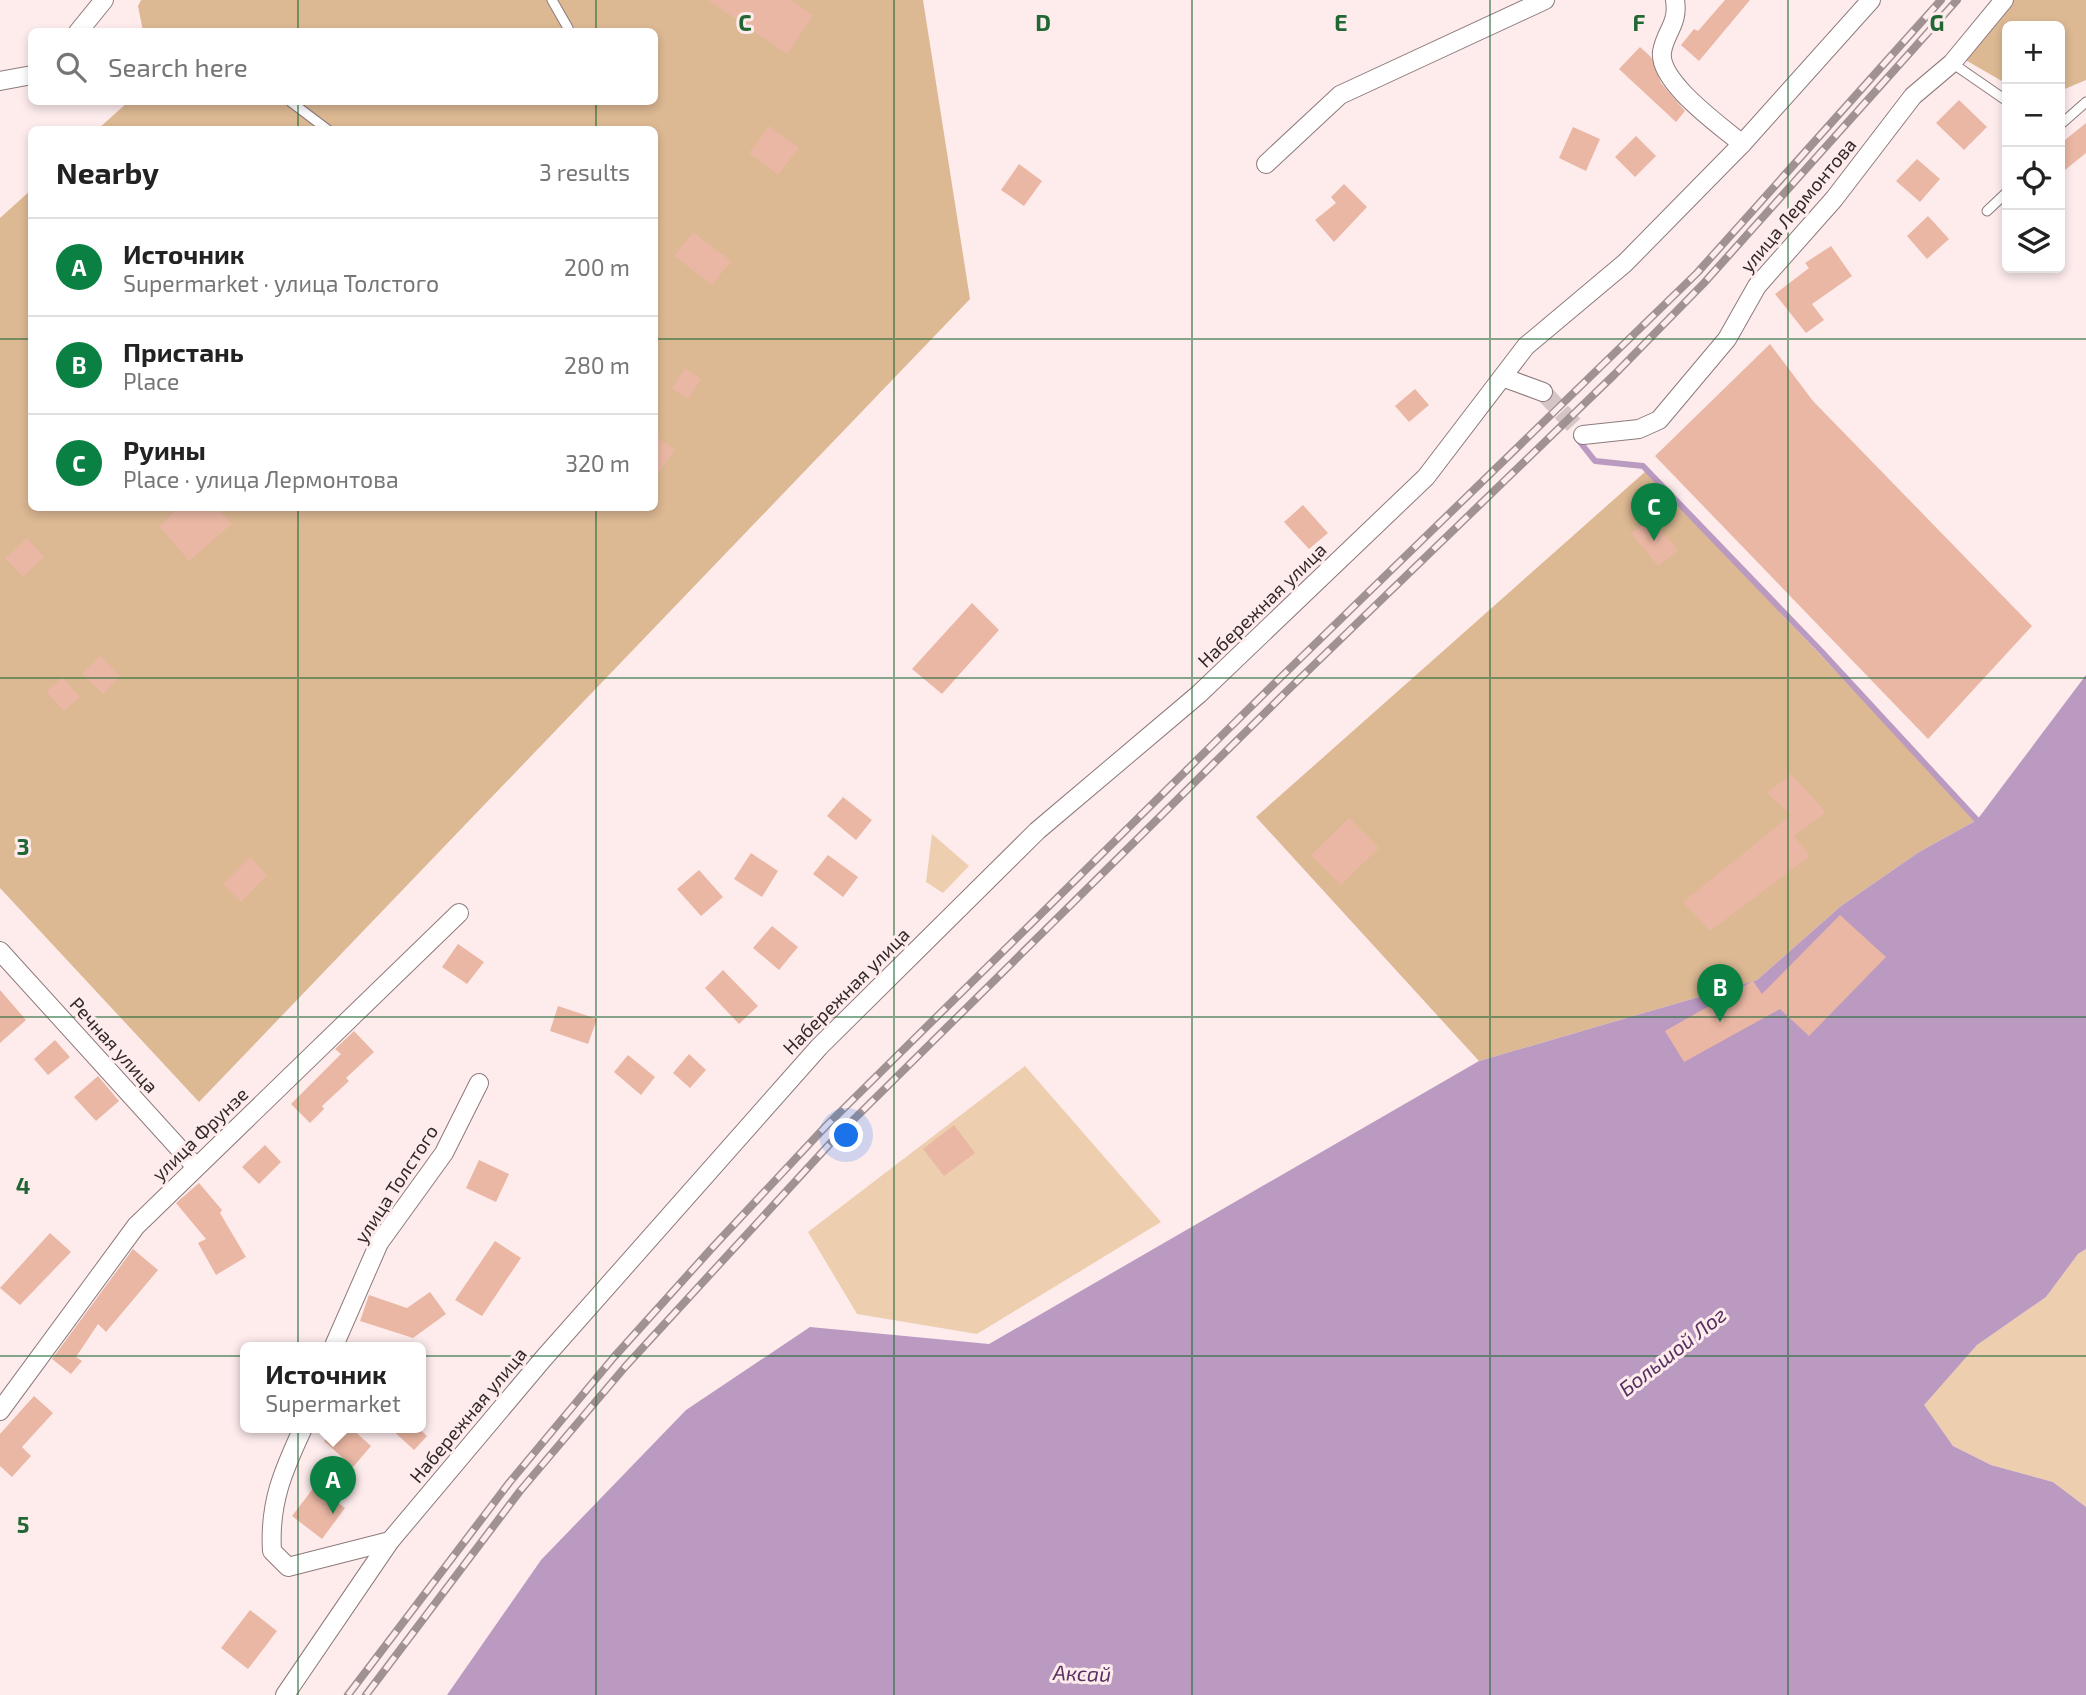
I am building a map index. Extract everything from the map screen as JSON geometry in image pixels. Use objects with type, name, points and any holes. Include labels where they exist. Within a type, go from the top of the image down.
[{"type":"street","points":[[81,28],[104,0]]},
{"type":"street","points":[[1265,164],[1340,94],[1545,0]]},
{"type":"street","points":[[1675,0],[1674,27],[1662,48],[1662,59],[1670,79],[1742,144]]},
{"type":"street","points":[[1543,392],[1504,379],[1526,346],[1625,263],[1742,144],[1871,0]]},
{"type":"street","name":"улица Лермонтова","points":[[1583,435],[1639,429],[1659,420],[1727,340],[1756,286],[1834,199],[1913,96],[1952,63],[2004,0]]},
{"type":"street","points":[[0,81],[28,76]]},
{"type":"street","name":"Набережная улица","points":[[285,1695],[390,1541],[543,1359],[819,1047],[1037,831],[1199,694],[1426,477],[1504,379]]},
{"type":"street","name":"улица Фрунзе","points":[[0,1411],[136,1226],[459,913]]},
{"type":"street","name":"Речная улица","points":[[0,951],[196,1167]]},
{"type":"street","name":"улица Толстого","points":[[336,1342],[379,1243],[444,1153],[479,1083]]},
{"type":"street","points":[[301,1433],[279,1480],[271,1525],[272,1551],[288,1567],[390,1541]]},
{"type":"lane","points":[[552,0],[568,28]]},
{"type":"lane","points":[[1952,63],[2002,98]]},
{"type":"lane","points":[[2065,121],[2086,102]]},
{"type":"lane","points":[[295,105],[323,126]]},
{"type":"lane","points":[[1987,211],[2002,197]]},
{"type":"shaded area","points":[[141,0],[923,0],[970,299],[199,1102],[0,888],[0,218],[28,193],[28,511],[658,511],[658,126],[101,126],[125,105],[658,105],[658,28],[142,28],[138,6]]},
{"type":"shaded area","points":[[2012,0],[2086,0],[2086,80],[2065,89],[2065,21],[2002,21],[2002,81],[1962,58]]},
{"type":"shaded area","points":[[1646,471],[1977,820],[1919,852],[1841,906],[1757,980],[1479,1061],[1256,817]]},
{"type":"shaded area","points":[[932,834],[969,866],[943,893],[926,882]]},
{"type":"shaded area","points":[[1025,1066],[1161,1222],[977,1334],[857,1314],[808,1232]]},
{"type":"shaded area","points":[[2086,1249],[2086,1507],[2053,1482],[1991,1465],[1953,1446],[1923,1405],[1977,1345],[2046,1297],[2078,1254]]},
{"type":"water","points":[[2086,675],[2086,1249],[2078,1254],[2046,1297],[1977,1345],[1924,1405],[1953,1446],[1991,1465],[2053,1482],[2086,1507],[2086,1695],[447,1695],[541,1560],[686,1410],[810,1327],[989,1344],[1479,1061],[1757,980],[1841,906],[1919,852],[1977,820]]},
{"type":"building","points":[[708,0],[790,0],[813,15],[787,54]]},
{"type":"building","points":[[1725,0],[1750,0],[1699,61],[1681,45],[1694,29],[1698,31]]},
{"type":"building","points":[[1640,47],[1651,57],[1661,83],[1685,111],[1676,122],[1619,69]]},
{"type":"building","points":[[1959,100],[1987,127],[1964,150],[1936,123]]},
{"type":"building","points":[[2086,123],[2086,153],[2065,170],[2065,147],[2065,140]]},
{"type":"building","points":[[769,126],[799,148],[778,175],[749,153]]},
{"type":"building","points":[[1573,127],[1600,139],[1586,171],[1559,158]]},
{"type":"building","points":[[1636,136],[1656,156],[1635,177],[1615,157]]},
{"type":"building","points":[[1917,159],[1940,179],[1920,202],[1896,181]]},
{"type":"building","points":[[1019,164],[1042,181],[1024,206],[1001,190]]},
{"type":"building","points":[[1344,184],[1367,207],[1334,242],[1315,220],[1336,203],[1331,197]]},
{"type":"building","points":[[1928,216],[1949,239],[1927,259],[1907,236]]},
{"type":"building","points":[[693,232],[731,261],[712,285],[674,256]]},
{"type":"building","points":[[1831,246],[1852,276],[1812,304],[1824,320],[1806,333],[1775,294],[1809,268],[1805,263]]},
{"type":"building","points":[[1770,344],[1813,401],[2032,626],[1928,739],[1655,456]]},
{"type":"building","points":[[685,368],[701,379],[688,399],[672,388]]},
{"type":"building","points":[[1415,389],[1429,405],[1409,422],[1395,406]]},
{"type":"building","points":[[658,438],[675,450],[658,473]]},
{"type":"building","points":[[1303,505],[1328,533],[1309,549],[1284,522]]},
{"type":"building","points":[[176,511],[220,511],[232,524],[189,561],[159,526]]},
{"type":"building","points":[[1651,519],[1678,550],[1658,566],[1631,533]]},
{"type":"building","points":[[27,538],[44,557],[23,577],[5,558]]},
{"type":"building","points":[[972,603],[999,630],[942,694],[912,669]]},
{"type":"building","points":[[100,656],[120,676],[103,694],[82,674]]},
{"type":"building","points":[[62,677],[80,697],[64,711],[46,692]]},
{"type":"building","points":[[1791,774],[1826,812],[1794,836],[1810,856],[1710,931],[1683,902],[1791,815],[1767,793]]},
{"type":"building","points":[[843,797],[872,820],[856,840],[827,816]]},
{"type":"building","points":[[1349,818],[1379,848],[1341,885],[1311,855]]},
{"type":"building","points":[[751,853],[778,871],[762,897],[734,879]]},
{"type":"building","points":[[828,855],[858,877],[843,897],[813,874]]},
{"type":"building","points":[[250,857],[267,875],[241,902],[223,884]]},
{"type":"building","points":[[699,870],[723,897],[701,916],[677,889]]},
{"type":"building","points":[[1840,915],[1886,957],[1809,1036],[1780,1009],[1684,1062],[1665,1031],[1753,981],[1762,994]]},
{"type":"building","points":[[772,926],[798,947],[779,970],[753,948]]},
{"type":"building","points":[[458,944],[484,962],[467,984],[442,967]]},
{"type":"building","points":[[723,970],[758,1006],[739,1024],[705,988]]},
{"type":"building","points":[[0,990],[26,1020],[0,1043]]},
{"type":"building","points":[[558,1006],[597,1019],[588,1044],[550,1031]]},
{"type":"building","points":[[354,1031],[374,1052],[346,1078],[349,1081],[322,1106],[324,1109],[310,1123],[291,1104],[341,1054],[335,1049]]},
{"type":"building","points":[[55,1040],[70,1057],[48,1075],[34,1059]]},
{"type":"building","points":[[689,1054],[706,1070],[690,1088],[673,1073]]},
{"type":"building","points":[[628,1055],[655,1077],[641,1095],[614,1072]]},
{"type":"building","points":[[98,1076],[119,1101],[96,1121],[74,1097]]},
{"type":"building","points":[[954,1125],[975,1153],[944,1176],[923,1149]]},
{"type":"building","points":[[265,1145],[281,1162],[259,1184],[242,1167]]},
{"type":"building","points":[[479,1160],[509,1174],[496,1202],[466,1188]]},
{"type":"building","points":[[199,1183],[222,1210],[220,1213],[246,1257],[216,1275],[198,1243],[206,1239],[176,1203]]},
{"type":"building","points":[[50,1233],[71,1252],[20,1305],[0,1288]]},
{"type":"building","points":[[495,1241],[521,1258],[482,1316],[455,1300]]},
{"type":"building","points":[[133,1249],[158,1270],[106,1332],[98,1324],[76,1357],[82,1361],[71,1374],[52,1359]]},
{"type":"building","points":[[430,1292],[446,1314],[413,1338],[360,1321],[369,1295],[407,1308]]},
{"type":"building","points":[[34,1396],[53,1413],[22,1447],[31,1456],[12,1477],[0,1466],[0,1434]]},
{"type":"building","points":[[331,1433],[357,1433],[371,1446],[353,1467],[324,1441]]},
{"type":"building","points":[[395,1433],[424,1433],[427,1436],[414,1450]]},
{"type":"building","points":[[315,1486],[345,1508],[322,1539],[292,1516]]},
{"type":"building","points":[[250,1610],[277,1631],[248,1669],[221,1648]]},
{"type":"waterway","points":[[1576,437],[1595,461],[1643,466],[1822,652],[1977,820]]},
{"type":"tunnel","points":[[1543,392],[1583,435]]},
{"type":"railway","points":[[348,1695],[509,1483],[614,1357],[826,1126],[1279,679],[1697,273],[1941,0]]},
{"type":"railway","points":[[366,1695],[520,1491],[625,1367],[837,1136],[1288,690],[1614,375],[1704,283],[1957,0]]},
{"type":"place","name":"Руины","points":[[1654,541]]},
{"type":"place","name":"Пристань","points":[[1720,1022]]},
{"type":"place","name":"Источник","points":[[333,1514]]},
{"type":"water label","name":"Большой Лог","points":[[1673,1352]]},
{"type":"water label","name":"Аксай","points":[[1082,1674]]}]
